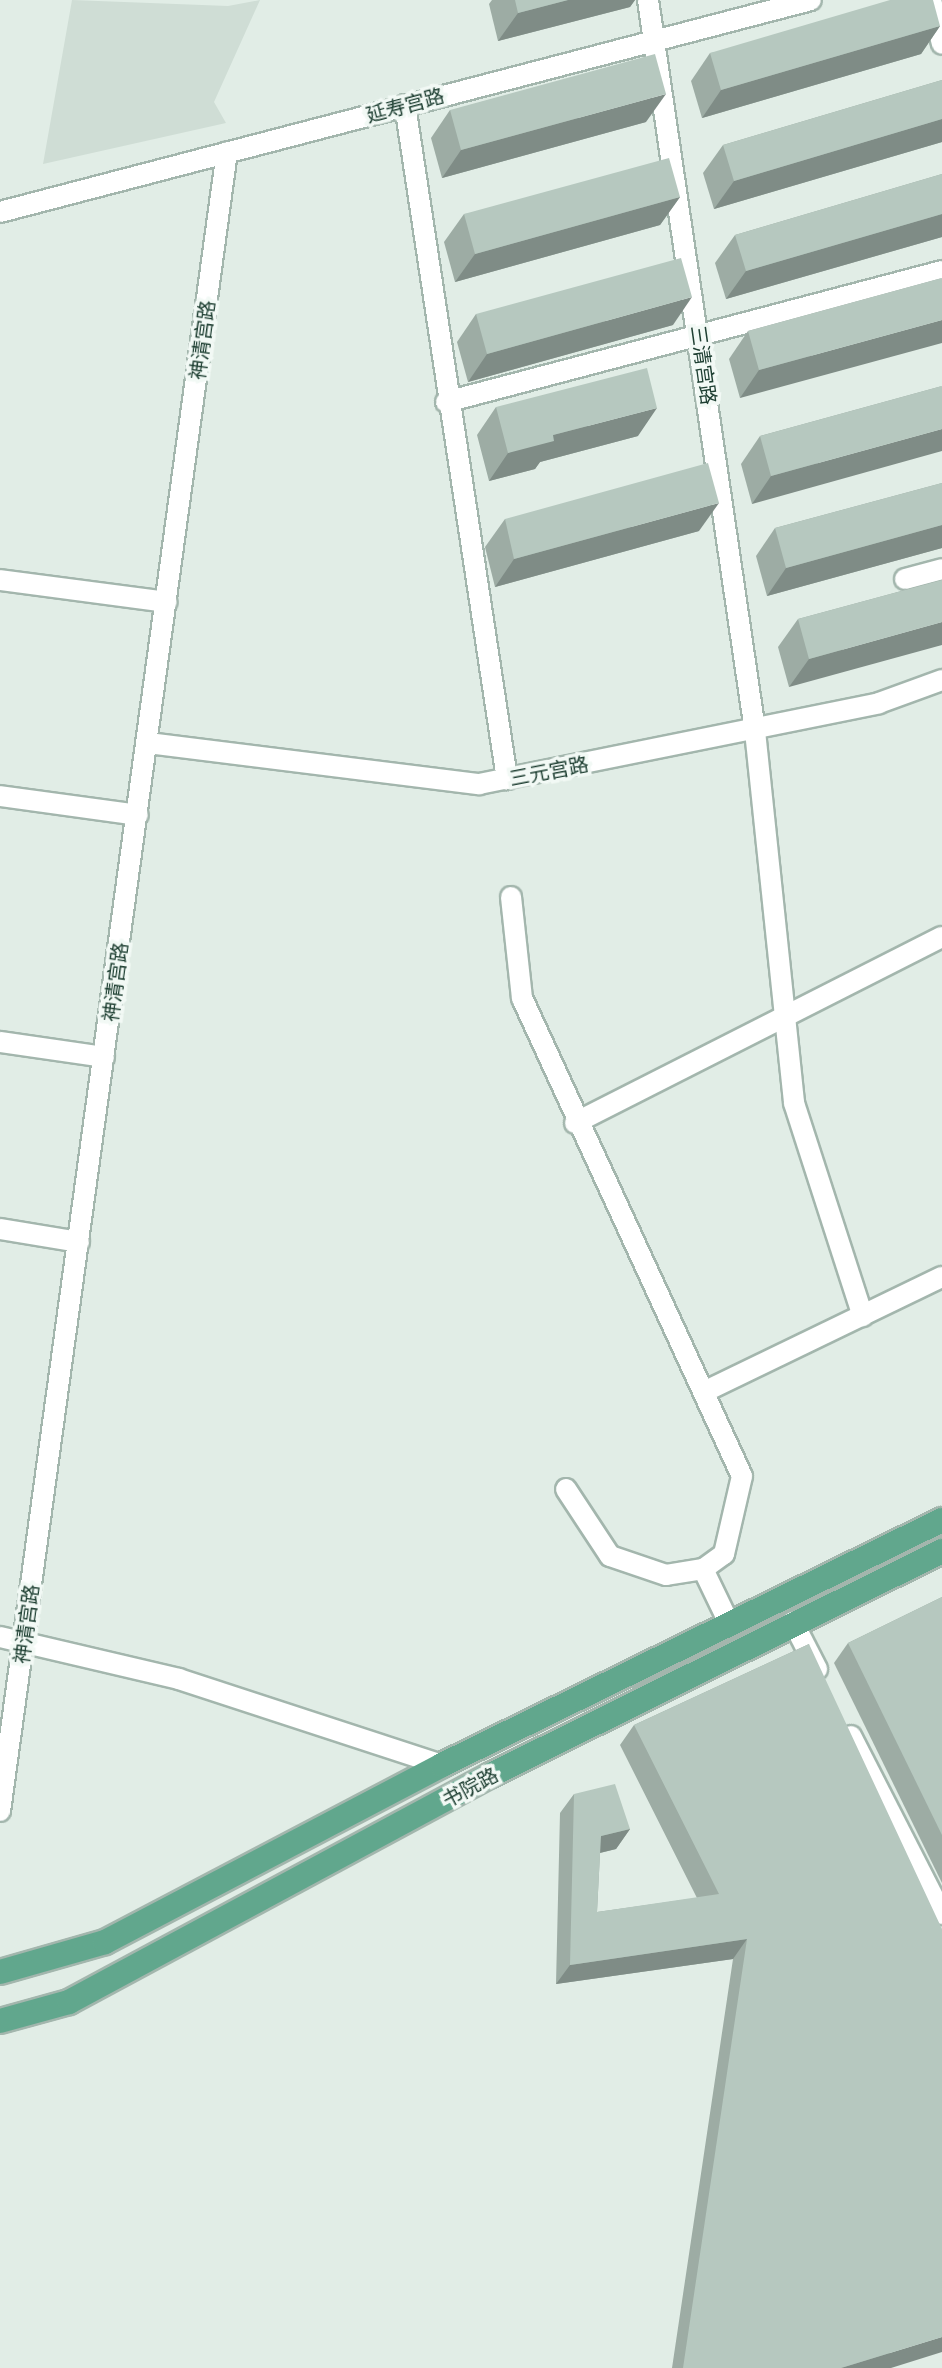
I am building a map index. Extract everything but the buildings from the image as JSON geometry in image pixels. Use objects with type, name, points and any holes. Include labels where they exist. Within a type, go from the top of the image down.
[{"type":"main road","name":"书院路","points":[[0,1972],[105,1942],[442,1765],[728,1621],[942,1520]]},
{"type":"main road","name":"书院路","points":[[0,2021],[69,2002],[793,1622],[942,1551]]},
{"type":"street","name":"三清宫路","points":[[648,0],[699,331],[755,731],[794,1103],[863,1316]]},
{"type":"street","name":"延寿宫路","points":[[0,212],[811,0]]},
{"type":"street","points":[[931,0],[942,44]]},
{"type":"street","points":[[405,105],[446,402],[507,779]]},
{"type":"street","name":"神清宫路","points":[[0,1811],[227,152]]},
{"type":"street","points":[[446,402],[699,331],[942,271]]},
{"type":"street","points":[[905,579],[942,569]]},
{"type":"street","points":[[0,580],[167,602]]},
{"type":"street","name":"三元宫路","points":[[148,743],[479,784],[755,731],[879,703],[942,680]]},
{"type":"street","points":[[0,796],[138,815]]},
{"type":"street","points":[[511,897],[522,998],[575,1123],[706,1391],[742,1476],[724,1554],[703,1569],[666,1575],[610,1556],[566,1489]]},
{"type":"street","points":[[575,1123],[942,937]]},
{"type":"street","points":[[0,1042],[104,1057]]},
{"type":"street","points":[[0,1229],[79,1242]]},
{"type":"street","points":[[706,1391],[942,1277]]},
{"type":"street","points":[[703,1569],[728,1621]]},
{"type":"street","points":[[793,1622],[829,1692]]},
{"type":"street","points":[[0,1637],[179,1679],[442,1765]]},
{"type":"street","points":[[843,1720],[942,1914]]},
{"type":"shaded area","points":[[72,0],[228,6],[260,0],[214,102],[226,123],[43,164]]}]
